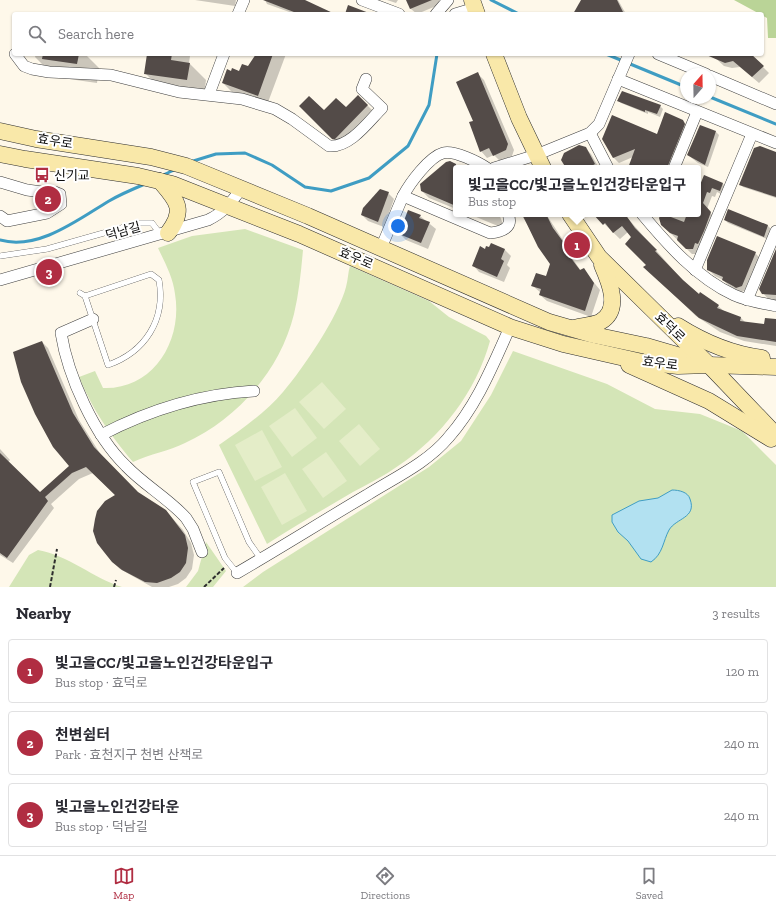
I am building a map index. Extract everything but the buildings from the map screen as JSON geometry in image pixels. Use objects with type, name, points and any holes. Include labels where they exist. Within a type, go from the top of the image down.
[{"type":"main road","points":[[495,56],[539,161]]},
{"type":"main road","name":"효우로","points":[[0,131],[36,139],[128,153],[186,166],[381,248],[531,315],[569,328],[646,346],[709,365]]},
{"type":"main road","name":"효우로","points":[[0,154],[160,181],[195,192],[370,264],[510,327],[600,353],[642,362],[678,366],[709,365],[776,367]]},
{"type":"main road","points":[[160,181],[175,199],[179,210],[176,223],[165,234]]},
{"type":"main road","name":"효덕로","points":[[572,217],[599,257],[709,365],[776,435]]},
{"type":"main road","points":[[569,328],[600,322],[606,316],[612,304],[612,288],[599,257]]},
{"type":"main road","points":[[638,295],[676,325],[699,339],[724,350],[747,356],[776,360]]},
{"type":"main road","points":[[600,353],[709,401],[776,442]]},
{"type":"street","points":[[239,12],[244,0]]},
{"type":"street","points":[[362,0],[394,12]]},
{"type":"street","points":[[438,12],[448,0]]},
{"type":"street","points":[[461,12],[475,7]]},
{"type":"street","points":[[17,56],[24,66],[32,69],[49,72],[111,75],[179,92],[209,94],[242,99],[275,109],[310,131],[323,143],[336,147],[354,136],[382,108],[362,89],[366,79]]},
{"type":"street","points":[[209,94],[223,56]]},
{"type":"street","points":[[513,165],[539,161],[590,133],[599,124],[627,56]]},
{"type":"street","points":[[663,56],[692,68]]},
{"type":"street","points":[[620,76],[697,112],[776,143]]},
{"type":"street","points":[[716,79],[776,104]]},
{"type":"street","points":[[675,165],[697,112]]},
{"type":"street","points":[[590,133],[606,165]]},
{"type":"street","points":[[695,270],[752,134]]},
{"type":"street","name":"효우로","points":[[381,248],[403,196],[412,180],[442,153],[451,152],[480,165]]},
{"type":"street","points":[[0,182],[27,190],[55,192],[60,194],[61,204],[47,213],[7,222],[0,216]]},
{"type":"street","name":"덕남길","points":[[0,280],[165,234],[208,220],[219,215],[230,206],[241,189]]},
{"type":"street","points":[[403,196],[490,233],[501,232],[508,226],[510,217]]},
{"type":"street","points":[[653,219],[695,270],[734,295],[747,300],[776,306]]},
{"type":"street","points":[[747,300],[776,231]]},
{"type":"street","points":[[93,320],[61,333],[64,349],[81,394],[102,435],[125,465],[186,518],[202,552]]},
{"type":"street","points":[[237,573],[404,473],[431,454],[447,439],[472,409],[510,327]]},
{"type":"street","points":[[102,435],[130,420],[161,408],[221,393],[254,391]]},
{"type":"lane","points":[[0,256],[47,249],[139,223],[150,222],[165,234]]},
{"type":"lane","points":[[150,274],[159,280],[161,292],[159,309],[154,326],[145,341],[123,360],[108,365],[93,320],[83,294],[150,274]]},
{"type":"lane","points":[[237,573],[225,558],[193,482],[219,472],[249,542],[261,559]]},
{"type":"path","points":[[50,587],[57,549]]},
{"type":"path","points":[[204,587],[229,564]]},
{"type":"path","points":[[114,587],[116,580]]},
{"type":"green space","points":[[734,0],[776,0],[776,38],[768,38],[767,18],[764,16],[764,12],[756,12]]},
{"type":"green space","points":[[245,229],[303,250],[299,290],[294,314],[278,355],[267,374],[254,391],[239,407],[222,421],[185,443],[133,462],[103,422],[90,401],[79,377],[95,371],[103,388],[121,386],[136,381],[150,372],[161,359],[169,345],[174,329],[176,312],[175,294],[172,282],[158,248],[192,236]]},
{"type":"green space","points":[[350,266],[429,301],[449,317],[486,336],[490,341],[476,378],[466,395],[455,412],[429,441],[398,466],[376,480],[353,492],[267,544],[219,445],[269,407],[300,370],[336,312],[346,287]]},
{"type":"green space","points":[[513,351],[607,384],[655,409],[700,414],[742,431],[776,465],[776,587],[243,587],[263,572],[429,467],[461,441],[491,395]]},
{"type":"green space","points":[[322,382],[346,409],[324,429],[299,402]]},
{"type":"green space","points":[[295,408],[317,438],[292,457],[269,426]]},
{"type":"green space","points":[[359,424],[380,449],[360,466],[339,441]]},
{"type":"green space","points":[[262,430],[282,467],[255,481],[235,445]]},
{"type":"green space","points":[[326,452],[347,481],[323,498],[302,469]]},
{"type":"green space","points":[[285,473],[307,511],[282,525],[261,487]]},
{"type":"green space","points":[[206,542],[226,571],[213,587],[186,587],[198,571]]},
{"type":"green space","points":[[38,550],[60,557],[122,587],[9,587],[29,555]]},
{"type":"water","points":[[672,490],[685,493],[689,497],[691,510],[669,530],[655,559],[651,562],[641,559],[628,541],[618,532],[612,522],[612,515],[639,501],[658,498]]},
{"type":"waterway","points":[[491,0],[515,12]]},
{"type":"waterway","points":[[190,162],[216,154],[245,153],[272,165],[305,187],[331,191],[369,178],[408,146],[429,105],[437,56]]},
{"type":"waterway","points":[[611,56],[680,85]]},
{"type":"waterway","points":[[716,99],[776,124]]},
{"type":"waterway","points":[[161,176],[174,170]]},
{"type":"waterway","points":[[0,240],[14,242],[29,241],[43,237],[71,224],[118,196],[145,184]]},
{"type":"place","name":"신기교","points":[[42,175]]},
{"type":"place","name":"천변쉼터","points":[[48,199]]},
{"type":"place","name":"빛고을CC/빛고을노인건강타운입구","points":[[577,245]]},
{"type":"place","name":"빛고을노인건강타운","points":[[49,272]]}]
